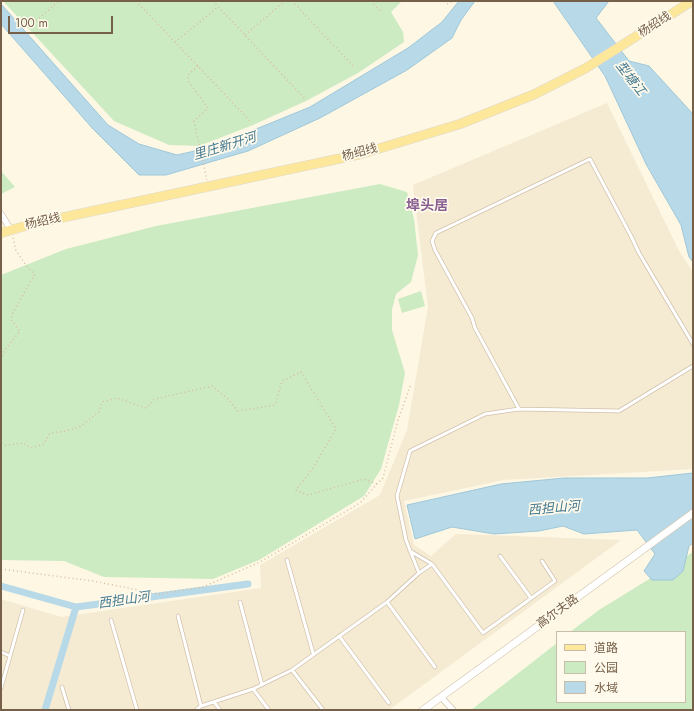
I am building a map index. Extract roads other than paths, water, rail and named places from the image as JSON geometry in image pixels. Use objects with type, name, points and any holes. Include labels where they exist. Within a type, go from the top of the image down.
[{"type":"main road","name":"杨绍线","points":[[1,233],[32,224],[209,188],[361,154],[460,124],[535,94],[586,68],[692,1]]},
{"type":"street","points":[[1,214],[11,230]]},
{"type":"street","name":"高尔夫路","points":[[423,710],[693,513]]},
{"type":"street","points":[[441,697],[453,710]]},
{"type":"lane","points":[[519,410],[475,328],[472,318],[434,250],[432,241],[436,233],[590,159],[631,236],[638,254],[693,344]]},
{"type":"lane","points":[[419,573],[406,540],[398,496],[410,451],[484,414],[519,410],[619,411],[693,366]]},
{"type":"lane","points":[[410,551],[432,564],[483,633],[555,581],[542,561]]},
{"type":"lane","points":[[500,556],[531,598]]},
{"type":"lane","points":[[287,560],[313,653]]},
{"type":"lane","points":[[196,710],[201,706],[253,689],[292,670],[313,653],[387,602],[419,573],[432,564]]},
{"type":"lane","points":[[240,602],[262,685]]},
{"type":"lane","points":[[387,602],[435,667]]},
{"type":"lane","points":[[1,688],[23,610]]},
{"type":"lane","points":[[178,616],[201,706]]},
{"type":"lane","points":[[111,620],[137,710]]},
{"type":"lane","points":[[339,636],[389,703]]},
{"type":"lane","points":[[1,652],[10,656]]},
{"type":"lane","points":[[292,670],[322,710]]},
{"type":"lane","points":[[62,687],[69,710]]},
{"type":"lane","points":[[253,689],[268,710]]},
{"type":"lane","points":[[214,702],[220,710]]},
{"type":"water","name":"里庄新开河","points":[[459,1],[475,1],[461,20],[452,38],[407,70],[320,118],[248,151],[166,175],[139,175],[93,129],[1,24],[1,4],[108,125],[139,144],[177,155],[212,147],[310,107],[408,48],[442,22]]},
{"type":"water","name":"型塘江","points":[[553,1],[609,1],[596,18],[629,61],[649,66],[693,114],[693,262],[689,257],[681,225],[646,164],[605,76]]},
{"type":"water","points":[[693,473],[693,543],[689,546],[683,571],[673,580],[652,580],[644,571],[655,554],[637,530],[584,534],[563,526],[539,531],[494,534],[452,527],[415,539],[407,505],[501,484],[564,478],[647,478]]},
{"type":"waterway","name":"西担山河","points":[[1,586],[76,607],[248,584]]},
{"type":"waterway","points":[[45,710],[76,607]]},
{"type":"district","name":"埠头居","points":[[427,207]]}]
